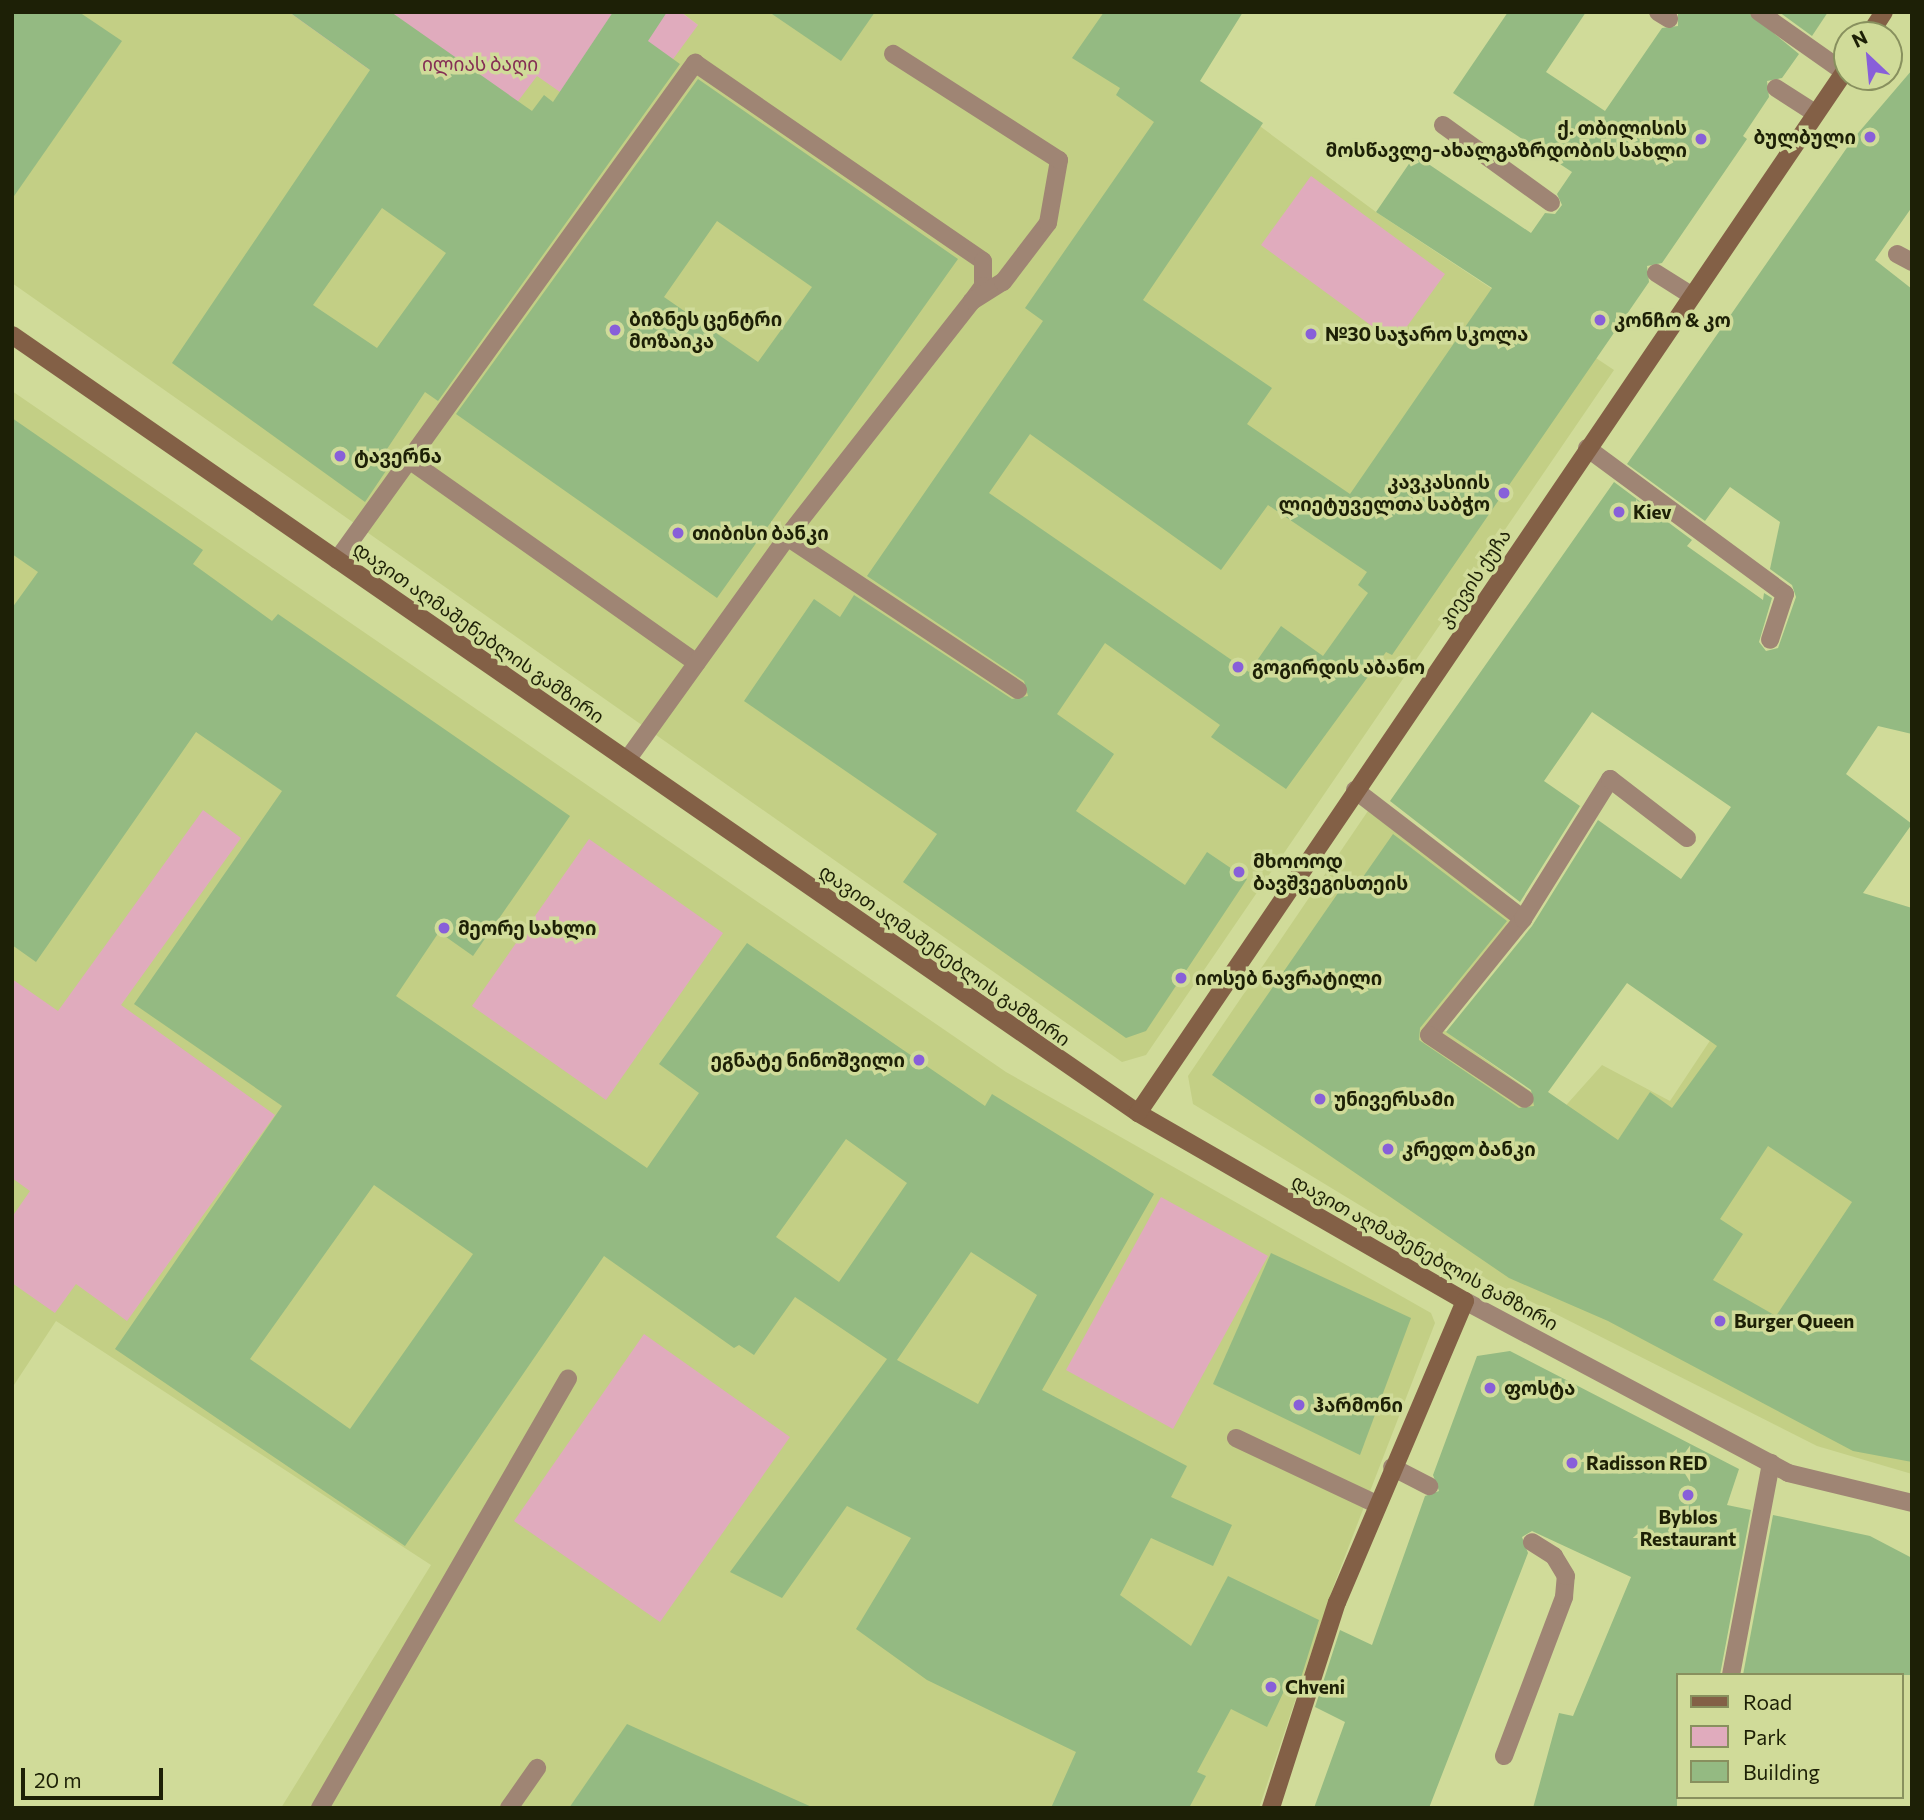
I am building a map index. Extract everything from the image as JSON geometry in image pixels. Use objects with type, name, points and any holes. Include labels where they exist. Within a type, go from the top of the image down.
[{"type":"main road","name":"კიევის ქუჩა","points":[[1138,1114],[1833,88]]},
{"type":"main road","name":"დავით აღმაშენებლის გამზირი","points":[[12,335],[1138,1114],[1465,1301]]},
{"type":"main road","points":[[1271,1808],[1337,1602],[1376,1504],[1465,1301]]},
{"type":"street","points":[[1759,12],[1833,61]]},
{"type":"street","points":[[893,54],[1059,160],[1048,223],[1003,282],[972,301]]},
{"type":"street","points":[[337,560],[695,62],[984,261],[983,286],[787,537],[627,760]]},
{"type":"street","points":[[1776,88],[1815,113]]},
{"type":"street","points":[[1443,125],[1551,204]]},
{"type":"street","points":[[1656,273],[1691,295]]},
{"type":"street","points":[[1587,448],[1785,594],[1770,640]]},
{"type":"street","points":[[409,460],[697,663]]},
{"type":"street","points":[[787,537],[1018,690]]},
{"type":"street","points":[[1525,1099],[1429,1035],[1523,919],[1610,779],[1687,838]]},
{"type":"street","points":[[1355,790],[1523,919]]},
{"type":"street","name":"დავით აღმაშენებლის გამზირი","points":[[1465,1301],[1788,1473],[1912,1503]]},
{"type":"street","points":[[320,1808],[568,1378]]},
{"type":"street","points":[[1236,1438],[1376,1504]]},
{"type":"street","points":[[1731,1673],[1771,1463]]},
{"type":"street","points":[[1392,1467],[1429,1486]]},
{"type":"street","points":[[1504,1756],[1564,1597],[1566,1576],[1554,1556],[1532,1542]]},
{"type":"street","points":[[509,1808],[537,1768]]},
{"type":"shaded area","points":[[12,12],[289,12],[370,70],[537,76],[698,25],[681,12],[1207,12],[1188,73],[1376,212],[1614,370],[1146,1055],[1122,1062],[12,283]]},
{"type":"shaded area","points":[[12,391],[1006,1072],[1431,1313],[1435,1323],[1335,1582],[1259,1808],[281,1808],[431,1565],[56,1321],[12,1388]]},
{"type":"shaded area","points":[[1372,805],[1523,919],[1438,1026],[1560,1112],[1602,1065],[1670,1101],[1774,944],[1912,985],[1912,1474],[1817,1446],[1455,1263],[1193,1104],[1188,1076]]},
{"type":"green space","name":"ილიას ბაღი","points":[[289,12],[681,12],[698,25],[619,133],[537,76],[491,137],[370,70]]},
{"type":"green space","points":[[1311,176],[1445,274],[1395,343],[1261,245]]},
{"type":"green space","points":[[203,810],[241,838],[121,1005],[275,1115],[127,1321],[76,1284],[55,1313],[12,1283],[12,1217],[30,1191],[12,1178],[12,979],[58,1011]]},
{"type":"green space","points":[[589,839],[723,933],[606,1100],[472,1006]]},
{"type":"green space","points":[[1161,1197],[1268,1256],[1173,1429],[1066,1370]]},
{"type":"green space","points":[[644,1334],[790,1437],[660,1622],[514,1521]]},
{"type":"building","points":[[12,12],[79,12],[122,41],[12,199]]},
{"type":"building","points":[[289,12],[391,12],[532,111],[544,95],[553,102],[613,12],[667,12],[648,41],[680,64],[438,401],[425,392],[383,455],[392,462],[365,502],[172,363],[370,70]],"holes":[[[382,208],[446,253],[377,348],[313,305]]]},
{"type":"building","points":[[769,12],[875,12],[841,61]]},
{"type":"building","points":[[1104,12],[1243,12],[1200,81],[1263,123],[1143,300],[1272,388],[1247,424],[1350,494],[1492,288],[1376,212],[1415,155],[1531,233],[1545,213],[1555,214],[1562,205],[1557,194],[1572,172],[1453,93],[1508,12],[1586,12],[1546,72],[1605,111],[1662,28],[1678,26],[1678,12],[1748,12],[1799,54],[1782,78],[1767,81],[1769,97],[1743,136],[1747,139],[1662,263],[1647,266],[1649,282],[1392,655],[1386,652],[1286,789],[1211,737],[1220,725],[1105,643],[1057,714],[1114,754],[1076,811],[1185,885],[1207,852],[1247,879],[1146,1031],[1126,1038],[903,882],[937,834],[744,701],[814,599],[840,617],[854,595],[1012,699],[1028,696],[1024,681],[867,576],[1043,321],[1025,308],[1154,122],[1116,95],[1120,88],[1072,58]],"holes":[[[1030,434],[1221,570],[1268,505],[1367,572],[1358,585],[1368,593],[1323,656],[1281,626],[1249,672],[989,493]]]},
{"type":"building","points":[[1779,12],[1828,12],[1812,36]]},
{"type":"building","points":[[1912,70],[1912,207],[1875,260],[1912,289],[1912,734],[1878,726],[1846,774],[1912,824],[1863,893],[1912,908],[1912,1462],[1853,1451],[1608,1321],[1509,1278],[1212,1075],[1347,880],[1356,887],[1393,834],[1507,921],[1420,1028],[1419,1040],[1519,1108],[1534,1106],[1531,1090],[1446,1032],[1532,926],[1598,820],[1681,879],[1731,807],[1592,712],[1544,781],[1580,806],[1520,902],[1390,801],[1614,482],[1692,540],[1687,546],[1763,600],[1764,593],[1772,598],[1759,642],[1766,651],[1778,648],[1796,597],[1792,585],[1770,569],[1780,522],[1730,487],[1705,521],[1627,464],[1853,139],[1894,91],[1903,91],[1903,81]],"holes":[[[1627,983],[1717,1046],[1672,1108],[1650,1092],[1618,1140],[1548,1092]],[[1768,1146],[1852,1202],[1776,1316],[1713,1280],[1743,1234],[1720,1219]]]},
{"type":"building","name":"ბიზნეს ცენტრი მოზაიკა","points":[[698,79],[958,259],[717,598],[456,414]],"holes":[[[717,221],[812,287],[758,362],[664,297]]]},
{"type":"building","points":[[12,418],[203,550],[193,564],[272,621],[278,614],[570,816],[473,956],[439,932],[396,996],[647,1168],[699,1093],[659,1064],[747,943],[985,1106],[992,1094],[1154,1194],[1042,1390],[1187,1466],[1171,1497],[1232,1525],[1213,1566],[1151,1538],[1120,1595],[1191,1646],[1228,1576],[1319,1620],[1295,1697],[1284,1691],[1267,1727],[1231,1709],[1197,1772],[1206,1776],[1189,1808],[1051,1808],[1076,1752],[927,1680],[856,1629],[911,1538],[847,1506],[782,1598],[730,1572],[887,1359],[795,1297],[754,1355],[739,1345],[734,1348],[604,1256],[405,1546],[115,1349],[282,1106],[134,1004],[282,791],[196,732],[36,962],[12,945],[12,608],[38,572],[12,554]],"holes":[[[846,1139],[907,1183],[839,1282],[776,1237]],[[374,1185],[473,1254],[350,1429],[250,1359]],[[971,1252],[1037,1295],[978,1404],[897,1360]]]},
{"type":"building","points":[[1271,1253],[1411,1318],[1360,1455],[1213,1384]]},
{"type":"building","points":[[1510,1351],[1739,1469],[1727,1505],[1751,1510],[1720,1673],[1675,1673],[1677,1808],[1533,1808],[1559,1713],[1573,1716],[1631,1577],[1532,1531],[1522,1537],[1528,1553],[1429,1808],[1314,1808],[1345,1722],[1315,1707],[1340,1630],[1372,1645],[1425,1496],[1439,1491],[1433,1475],[1477,1356]]},
{"type":"building","points":[[1773,1515],[1870,1536],[1912,1558],[1912,1675],[1743,1673]]},
{"type":"building","points":[[627,1724],[814,1808],[569,1808]]},
{"type":"place","name":"ბულბული","points":[[1870,137]]},
{"type":"place","name":"ქ. თბილისის მოსწავლე-ახალგაზრდობის სახლი","points":[[1701,139]]},
{"type":"place","name":"კონჩო & კო","points":[[1600,320]]},
{"type":"place","name":"ბიზნეს ცენტრი მოზაიკა","points":[[615,330]]},
{"type":"place","name":"№30 საჯარო სკოლა","points":[[1311,334]]},
{"type":"place","name":"ტავერნა","points":[[340,456]]},
{"type":"place","name":"კავკასიის ლიეტუველთა საბჭო","points":[[1504,493]]},
{"type":"place","name":"Kiev","points":[[1619,512]]},
{"type":"place","name":"თიბისი ბანკი","points":[[678,533]]},
{"type":"place","name":"გოგირდის აბანო","points":[[1238,667]]},
{"type":"place","name":"მხოოოდ ბავშვეგისთეის","points":[[1239,872]]},
{"type":"place","name":"მეორე სახლი","points":[[444,928]]},
{"type":"place","name":"იოსებ ნავრატილი","points":[[1181,978]]},
{"type":"place","name":"ეგნატე ნინოშვილი","points":[[919,1060]]},
{"type":"place","name":"უნივერსამი","points":[[1320,1099]]},
{"type":"place","name":"კრედო ბანკი","points":[[1388,1149]]},
{"type":"place","name":"Burger Queen","points":[[1720,1321]]},
{"type":"place","name":"ფოსტა","points":[[1490,1388]]},
{"type":"place","name":"ჰარმონი","points":[[1299,1405]]},
{"type":"place","name":"Radisson RED","points":[[1572,1463]]},
{"type":"place","name":"Byblos Restaurant","points":[[1688,1495]]},
{"type":"place","name":"Chveni","points":[[1271,1687]]}]
